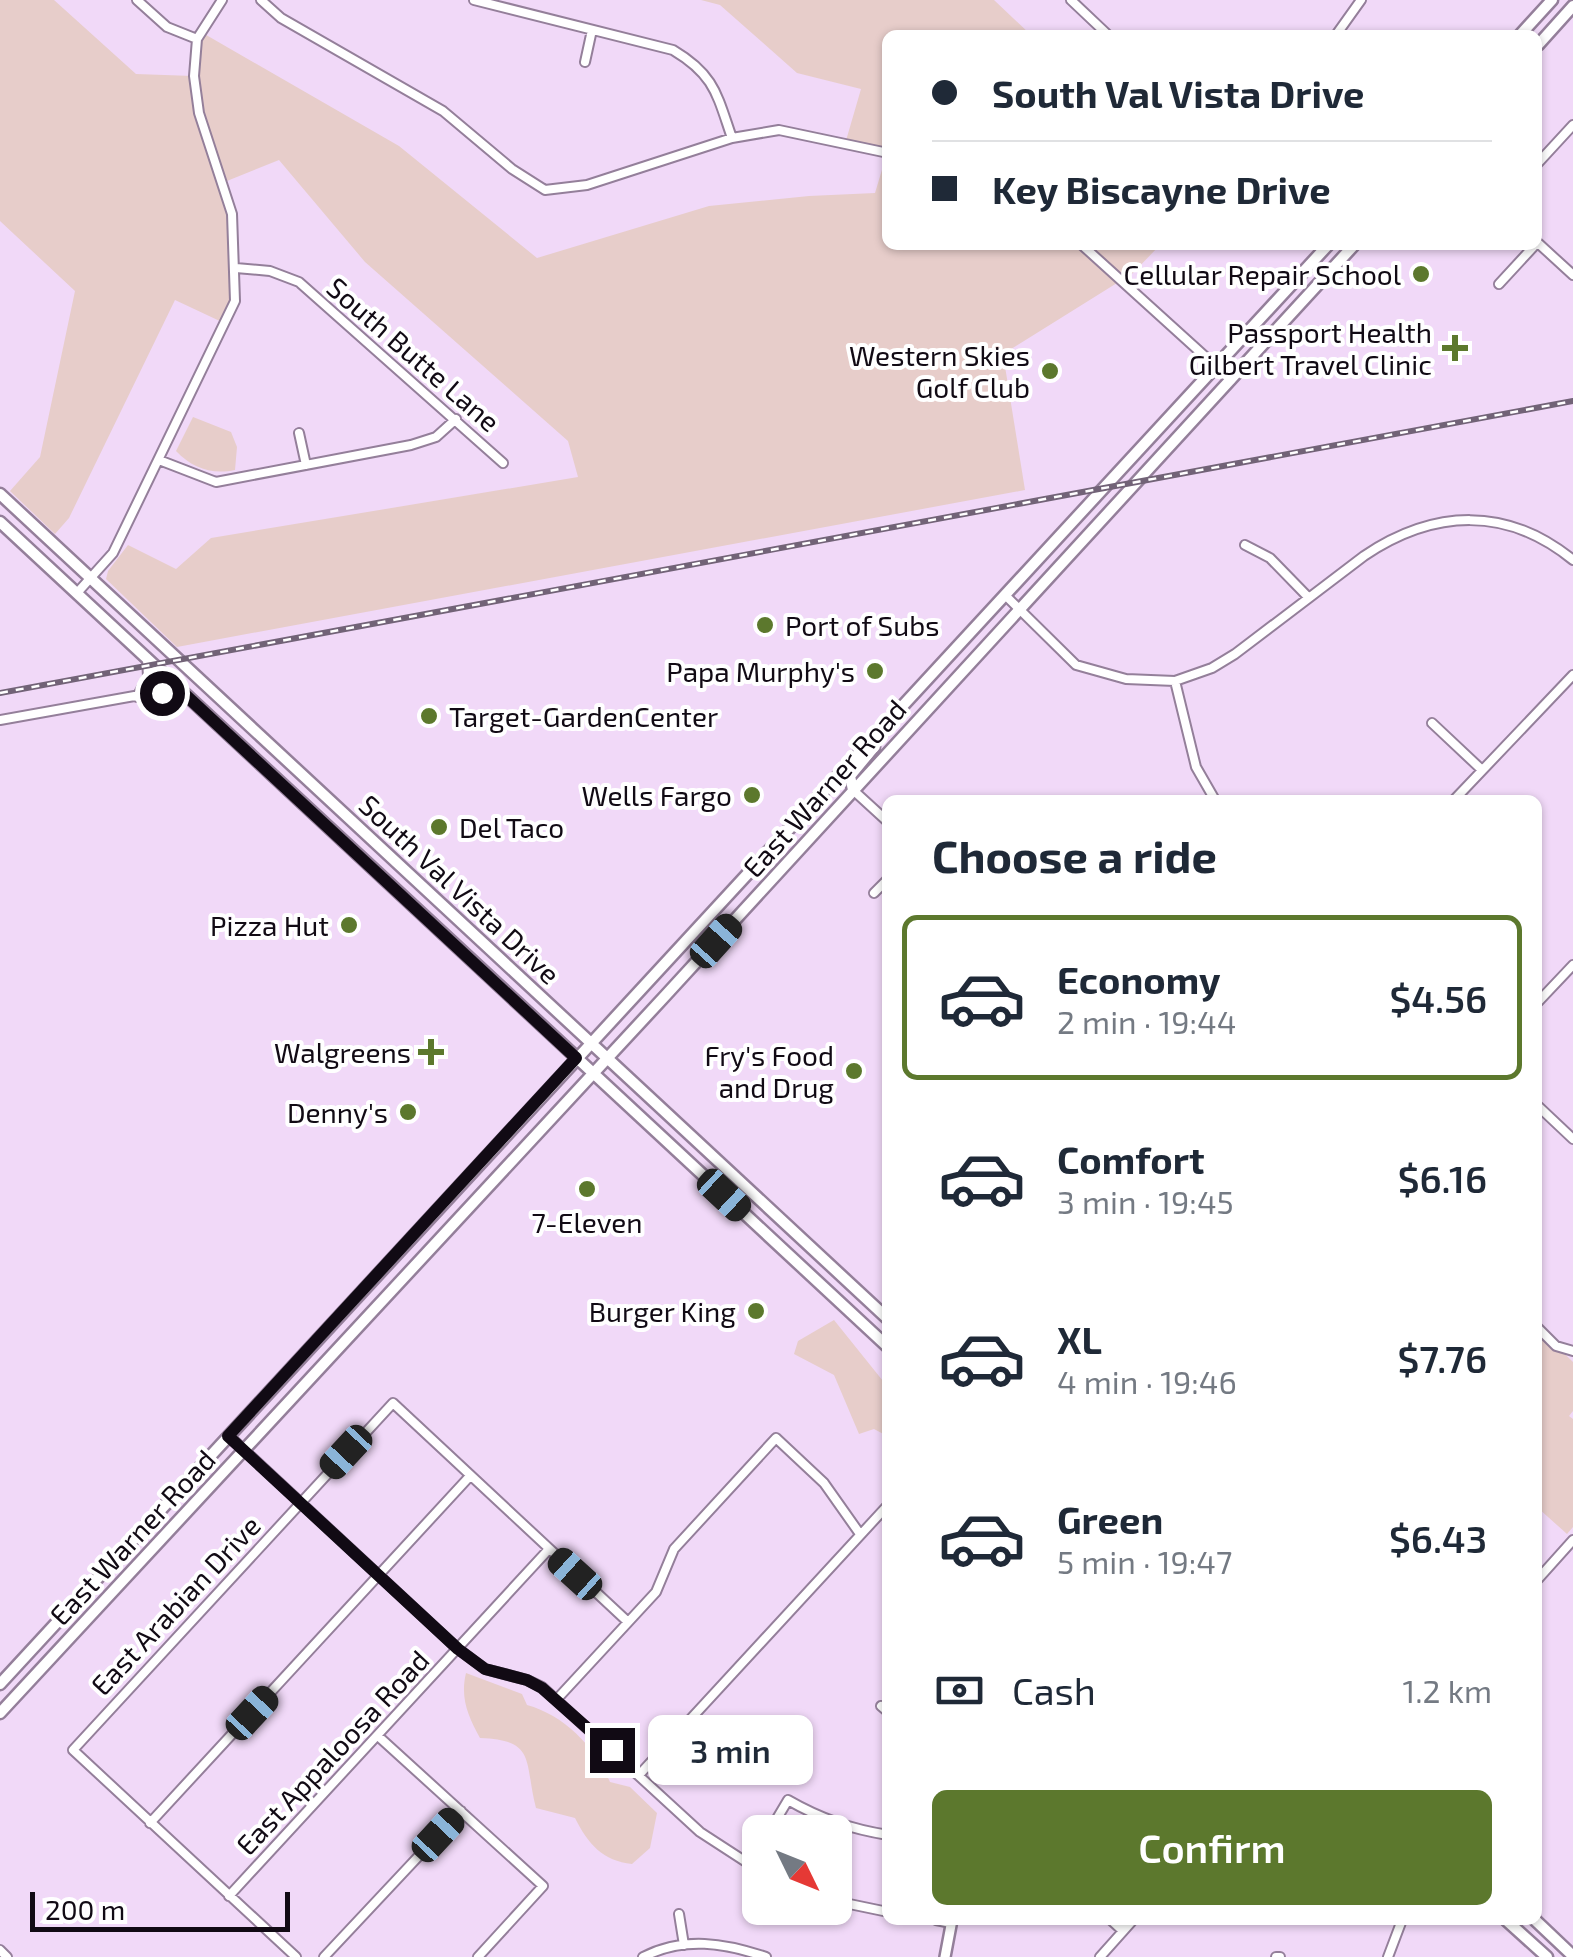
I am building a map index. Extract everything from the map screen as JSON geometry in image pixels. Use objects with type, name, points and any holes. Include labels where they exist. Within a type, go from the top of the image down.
[{"type":"main road","points":[[1525,30],[1552,0]]},
{"type":"main road","points":[[1542,41],[1573,6]]},
{"type":"main road","name":"East Warner Road","points":[[0,1684],[1323,250]]},
{"type":"main road","name":"East Warner Road","points":[[0,1713],[594,1074],[1349,250]]},
{"type":"main road","name":"South Val Vista Drive","points":[[0,494],[882,1314]]},
{"type":"main road","name":"South Val Vista Drive","points":[[0,522],[882,1340]]},
{"type":"main road","points":[[944,662],[958,676]]},
{"type":"main road","points":[[207,715],[221,700]]},
{"type":"main road","points":[[852,790],[850,776],[890,721]]},
{"type":"main road","points":[[367,862],[380,848]]},
{"type":"main road","points":[[750,872],[766,885]]},
{"type":"main road","points":[[453,1194],[468,1208]]},
{"type":"main road","points":[[760,1228],[774,1214]]},
{"type":"main road","points":[[372,1282],[386,1295]]},
{"type":"main road","points":[[1511,1925],[1546,1957]]},
{"type":"main road","points":[[1540,1925],[1573,1956]]},
{"type":"street","points":[[137,0],[167,27],[197,39]]},
{"type":"street","points":[[78,593],[113,554],[235,301],[232,214],[198,113],[194,76],[197,39],[222,0]]},
{"type":"street","points":[[261,0],[282,18],[443,111],[512,169],[545,190],[587,185],[732,138],[779,130],[882,151]]},
{"type":"street","points":[[474,0],[674,50],[697,64],[714,84],[732,138]]},
{"type":"street","points":[[1071,0],[1103,30]]},
{"type":"street","points":[[1340,30],[1361,0]]},
{"type":"street","points":[[584,62],[592,30]]},
{"type":"street","points":[[1542,159],[1573,125]]},
{"type":"street","points":[[1542,249],[1573,275]]},
{"type":"street","points":[[1088,250],[1231,380]]},
{"type":"street","points":[[1499,284],[1530,250]]},
{"type":"street","name":"South Butte Lane","points":[[236,268],[270,271],[299,282],[504,463]]},
{"type":"street","points":[[159,460],[216,482],[411,445],[436,437],[456,418]]},
{"type":"street","points":[[299,433],[306,465]]},
{"type":"street","points":[[1005,595],[1076,665],[1126,679],[1175,680],[1212,668],[1235,654],[1382,543],[1420,527],[1454,520],[1486,521],[1527,530],[1550,541],[1573,560]]},
{"type":"street","points":[[1245,545],[1270,558],[1308,598]]},
{"type":"street","points":[[137,697],[148,677],[147,658]]},
{"type":"street","points":[[1459,795],[1573,676]]},
{"type":"street","points":[[1175,680],[1196,766],[1211,795]]},
{"type":"street","points":[[0,720],[178,688]]},
{"type":"street","points":[[1432,723],[1482,770]]},
{"type":"street","points":[[852,790],[882,817]]},
{"type":"street","points":[[874,892],[882,885]]},
{"type":"street","points":[[1542,998],[1573,965]]},
{"type":"street","points":[[1542,1110],[1573,1139]]},
{"type":"street","points":[[1542,1332],[1556,1346],[1573,1352]]},
{"type":"street","name":"East Arabian Drive","points":[[150,1823],[73,1750],[300,1502],[393,1403],[470,1476]]},
{"type":"street","points":[[228,1436],[458,1649],[485,1669],[527,1680],[557,1699],[700,1832],[742,1861]]},
{"type":"street","points":[[557,1699],[656,1592],[674,1549],[776,1438],[824,1483],[860,1534]]},
{"type":"street","points":[[296,1957],[150,1823],[470,1476],[628,1622]]},
{"type":"street","points":[[639,1775],[882,1511]]},
{"type":"street","points":[[1542,1575],[1573,1540]]},
{"type":"street","name":"East Appaloosa Road","points":[[229,1896],[549,1550]]},
{"type":"street","points":[[378,1736],[543,1886],[478,1957]]},
{"type":"street","points":[[779,1815],[788,1800],[815,1815]]},
{"type":"street","points":[[324,1957],[460,1811]]},
{"type":"street","points":[[852,1828],[882,1834]]},
{"type":"street","points":[[852,1904],[882,1911]]},
{"type":"street","points":[[679,1914],[684,1945]]},
{"type":"street","points":[[945,1957],[951,1925]]},
{"type":"street","points":[[1116,1925],[1123,1931]]},
{"type":"street","points":[[1100,1957],[1128,1925]]},
{"type":"street","points":[[1388,1957],[1400,1925]]},
{"type":"street","points":[[643,1957],[702,1942],[738,1947],[766,1957]]},
{"type":"street","points":[[0,1950],[7,1957]]},
{"type":"shaded area","name":"Western Skies Golf Club","points":[[0,0],[54,0],[136,74],[193,76],[201,32],[399,146],[537,258],[709,206],[875,193],[882,170],[882,250],[1155,250],[1133,273],[1003,354],[1025,490],[177,647],[106,579],[128,545],[176,569],[211,538],[578,477],[568,441],[365,262],[279,160],[222,183],[232,214],[235,301],[224,323],[175,300],[69,518],[55,534],[10,491],[40,457],[75,291],[0,221]]},
{"type":"shaded area","name":"Western Skies Golf Club","points":[[701,0],[994,0],[1026,30],[882,30],[882,152],[845,144],[861,89],[797,73],[720,5]]},
{"type":"shaded area","points":[[193,417],[231,432],[237,447],[235,470],[203,469],[176,451]]},
{"type":"shaded area","points":[[834,1320],[882,1380],[882,1433],[874,1429],[859,1434],[834,1375],[794,1354],[798,1341]]},
{"type":"shaded area","points":[[1542,1332],[1573,1362],[1573,1411],[1569,1416],[1573,1419],[1573,1527],[1567,1534],[1542,1512]]},
{"type":"shaded area","points":[[466,1673],[522,1694],[527,1705],[553,1716],[577,1734],[610,1782],[630,1787],[657,1813],[650,1848],[632,1864],[613,1859],[591,1843],[575,1818],[536,1808],[528,1766],[520,1749],[511,1743],[480,1738],[465,1699]]},
{"type":"railway","points":[[0,693],[1573,401]]},
{"type":"place","name":"Cellular Repair School","points":[[1421,274]]},
{"type":"place","name":"Passport Health Gilbert Travel Clinic","points":[[1455,348]]},
{"type":"place","name":"Western Skies Golf Club","points":[[1050,371]]},
{"type":"place","name":"Port of Subs","points":[[765,625]]},
{"type":"place","name":"Papa Murphy's","points":[[875,671]]},
{"type":"place","name":"Target-GardenCenter","points":[[429,716]]},
{"type":"place","name":"Wells Fargo","points":[[752,795]]},
{"type":"place","name":"Del Taco","points":[[439,827]]},
{"type":"place","name":"Pizza Hut","points":[[349,925]]},
{"type":"place","name":"Walgreens","points":[[431,1052]]},
{"type":"place","name":"Fry's Food and Drug","points":[[854,1071]]},
{"type":"place","name":"Denny's","points":[[408,1112]]},
{"type":"place","name":"7-Eleven","points":[[587,1189]]},
{"type":"place","name":"Burger King","points":[[756,1311]]},
{"type":"route","points":[[162,693],[178,688],[576,1058],[228,1436],[458,1649],[485,1669],[542,1688],[612,1750]]}]
